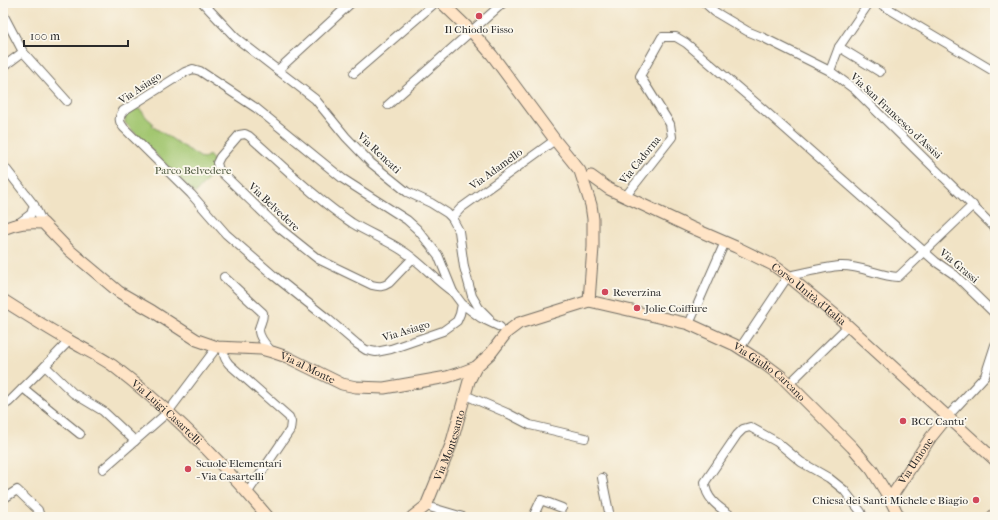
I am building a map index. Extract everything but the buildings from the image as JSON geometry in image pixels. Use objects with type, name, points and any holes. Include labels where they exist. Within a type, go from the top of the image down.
[{"type":"main road","points":[[447,4],[492,55],[555,140],[585,173],[593,219],[593,247],[589,301]]},
{"type":"main road","name":"Corso Unità d'Italia","points":[[585,173],[609,189],[773,265],[848,326],[995,460]]},
{"type":"main road","points":[[3,228],[19,223],[43,223]]},
{"type":"main road","name":"Via al Monte","points":[[43,223],[69,250],[119,292],[197,340],[217,347],[261,349],[272,352],[342,384],[356,387],[384,388],[466,375],[491,353],[503,330],[519,323],[589,301]]},
{"type":"main road","name":"Via Luigi Casartelli","points":[[3,300],[69,341],[111,364],[168,412],[196,438],[248,492],[268,517]]},
{"type":"main road","name":"Via Giulio Carcano","points":[[589,301],[690,324],[740,348],[766,365],[789,384],[852,447],[872,470],[890,499],[898,517]]},
{"type":"main road","name":"Via Montesanto","points":[[412,517],[426,506],[451,445],[465,395],[466,375]]},
{"type":"main road","name":"Via Unione","points":[[890,499],[931,437],[948,416]]},
{"type":"main road","points":[[992,517],[995,514]]},
{"type":"street","name":"Via Rencati","points":[[202,3],[236,38],[316,99],[346,137],[371,163],[407,192],[448,213],[459,231],[464,267],[472,296],[479,308],[503,330]]},
{"type":"street","points":[[278,70],[351,3]]},
{"type":"street","points":[[354,73],[435,3]]},
{"type":"street","points":[[388,104],[472,32],[503,3]]},
{"type":"street","name":"Via San Francesco d'Assisi","points":[[706,3],[715,12],[747,31],[830,71],[854,89],[995,228]]},
{"type":"street","points":[[830,71],[839,47],[869,3]]},
{"type":"street","points":[[879,3],[995,72]]},
{"type":"street","points":[[3,14],[23,52],[67,102]]},
{"type":"street","name":"Via Grassi","points":[[672,137],[670,124],[640,76],[662,37],[676,38],[686,42],[936,262],[955,275],[995,314]]},
{"type":"street","points":[[839,47],[880,72]]},
{"type":"street","points":[[3,67],[23,52]]},
{"type":"street","name":"Via Asiago","points":[[193,69],[200,71],[256,108],[343,179],[407,220],[418,230],[438,256],[453,292],[462,304],[457,321],[443,331],[392,349],[376,352],[366,350],[356,344],[323,315],[272,275],[226,234],[191,194],[124,128],[120,122],[120,116],[124,111],[186,72],[193,69]]},
{"type":"street","name":"Via Belvedere","points":[[413,258],[389,284],[379,287],[318,259],[278,227],[219,170],[217,163],[220,156],[239,135],[245,134],[249,136],[327,205],[353,223],[404,251],[413,258],[442,284],[453,292]]},
{"type":"street","name":"Via Cadorna","points":[[625,196],[672,137]]},
{"type":"street","name":"Via Adamello","points":[[452,218],[461,208],[555,140]]},
{"type":"street","points":[[3,164],[34,205],[43,223]]},
{"type":"street","points":[[19,223],[31,214],[34,205]]},
{"type":"street","points":[[740,348],[788,276],[841,266],[861,268],[888,276],[898,276],[973,205]]},
{"type":"street","points":[[690,324],[725,242]]},
{"type":"street","points":[[224,277],[263,313],[263,320],[259,329],[260,335],[272,352]]},
{"type":"street","points":[[462,304],[503,330]]},
{"type":"street","points":[[789,384],[848,326]]},
{"type":"street","points":[[3,406],[9,402],[69,341]]},
{"type":"street","name":"Via Unione","points":[[948,416],[985,376],[995,345]]},
{"type":"street","points":[[103,469],[168,412],[217,347]]},
{"type":"street","points":[[229,348],[225,350],[224,353],[224,358],[229,364],[289,417],[291,422],[290,430],[248,492]]},
{"type":"street","points":[[45,366],[73,393],[103,411],[135,441]]},
{"type":"street","points":[[23,388],[80,434]]},
{"type":"street","points":[[465,395],[507,413],[530,425],[584,438]]},
{"type":"street","points":[[733,517],[709,498],[705,490],[705,482],[737,436],[743,429],[750,427],[777,442],[801,462],[834,482],[844,490],[861,512],[863,517]]},
{"type":"street","points":[[602,478],[610,517]]},
{"type":"street","points":[[3,498],[18,490],[38,510],[40,517]]},
{"type":"street","points":[[533,517],[541,500],[562,508]]},
{"type":"street","points":[[426,506],[463,517]]},
{"type":"green space","name":"Parco Belvedere","points":[[135,108],[141,110],[153,123],[152,126],[203,159],[209,155],[214,161],[215,170],[195,194],[125,123],[125,116]]},
{"type":"place","name":"Il Chiodo Fisso","points":[[479,16]]},
{"type":"place","name":"Reverzina","points":[[605,292]]},
{"type":"place","name":"Jolie Coiffure","points":[[637,308]]},
{"type":"place","name":"BCC Cantu'","points":[[903,421]]},
{"type":"place","name":"Scuole Elementari - Via Casartelli","points":[[188,469]]},
{"type":"place","name":"Chiesa dei Santi Michele e Biagio","points":[[976,500]]}]
